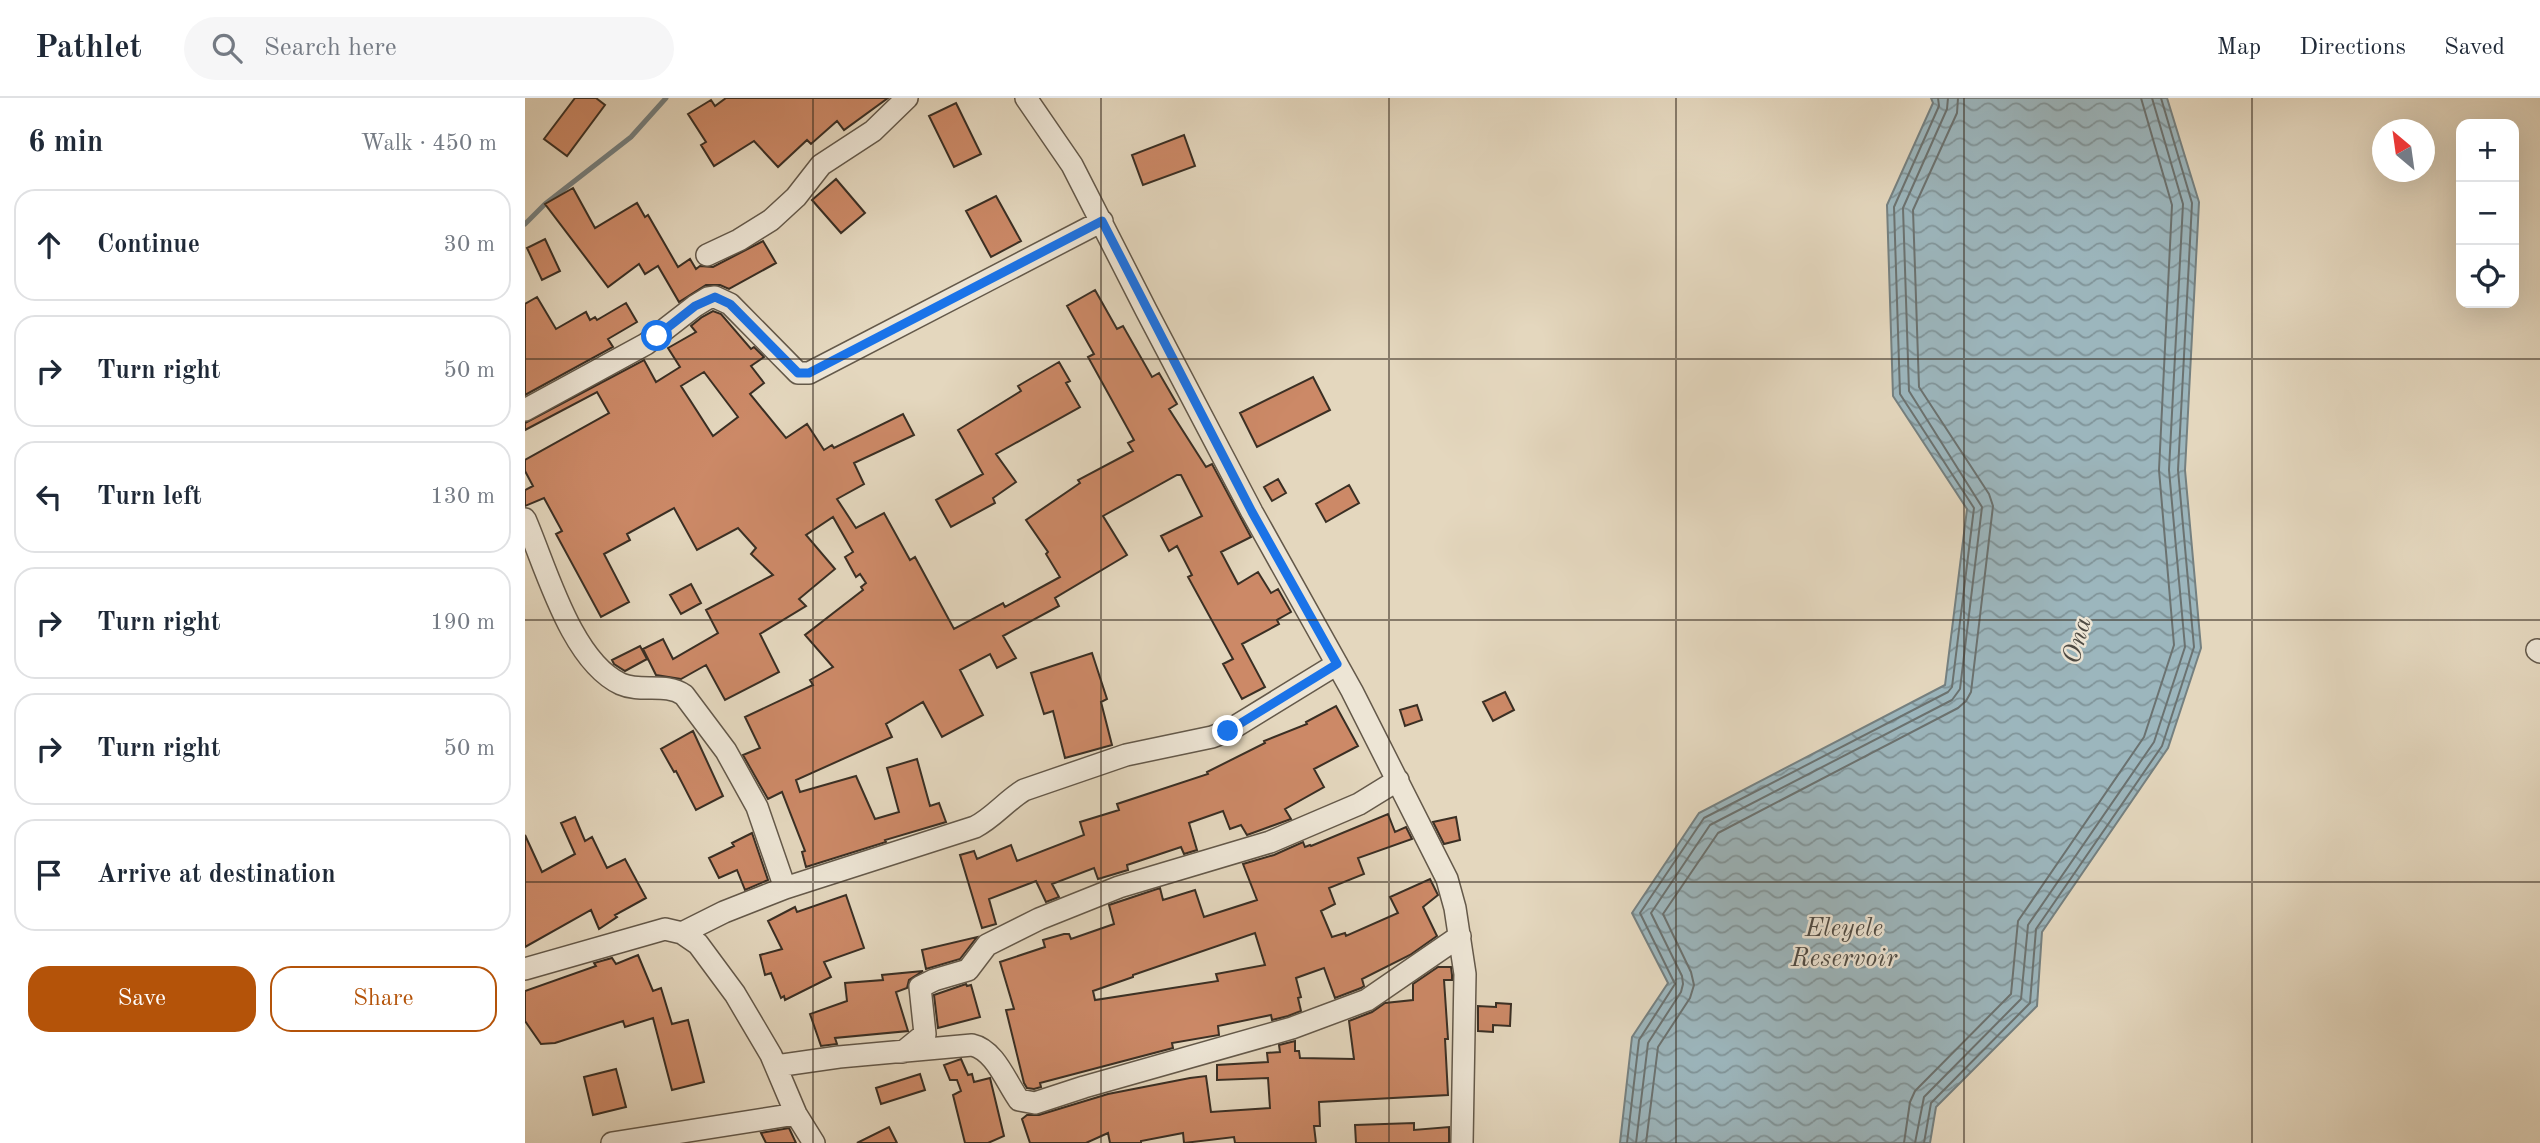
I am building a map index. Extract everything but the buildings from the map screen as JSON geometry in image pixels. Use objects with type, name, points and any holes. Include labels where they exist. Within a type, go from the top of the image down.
[{"type":"street","points":[[707,255],[739,240],[771,220],[796,197],[821,165],[873,131],[907,98]]},
{"type":"street","points":[[1026,98],[1072,165],[1252,512],[1398,780],[1447,879],[1455,908],[1465,974],[1462,1143]]},
{"type":"street","points":[[525,410],[646,344],[695,306],[715,297],[730,304],[798,373],[809,373],[1102,221]]},
{"type":"street","points":[[525,519],[559,604],[576,637],[599,669],[622,685],[676,689],[684,695],[726,751],[757,807],[785,888]]},
{"type":"street","points":[[682,933],[724,912],[785,888],[975,827],[1024,790],[1126,755],[1212,737],[1228,731],[1337,664]]},
{"type":"street","points":[[903,1052],[925,1034],[920,987],[934,979],[968,970],[987,945],[1039,919],[1119,887],[1270,842],[1359,804],[1398,780]]},
{"type":"street","points":[[525,969],[665,929],[682,933],[698,944],[735,994],[776,1066],[796,1114],[814,1143]]},
{"type":"street","points":[[776,1066],[972,1045],[981,1047],[991,1056],[1019,1100],[1035,1103],[1266,1037],[1367,1000],[1459,936]]},
{"type":"street","points":[[612,1143],[796,1114]]},
{"type":"water","name":"Eleyele Reservoir","points":[[1931,98],[2167,98],[2199,202],[2185,470],[2201,648],[2168,748],[2042,932],[2037,1006],[1936,1107],[1930,1143],[1620,1143],[1632,1037],[1668,983],[1632,913],[1699,813],[1945,685],[1967,509],[1893,396],[1887,205],[1933,103]]},
{"type":"waterway","points":[[525,224],[545,204],[631,137],[666,98]]},
{"type":"route","points":[[657,336],[695,306],[715,297],[730,304],[798,373],[809,373],[1102,221],[1252,512],[1337,664],[1228,731]]},
{"type":"water label","name":"Ona","points":[[2076,640]]}]
